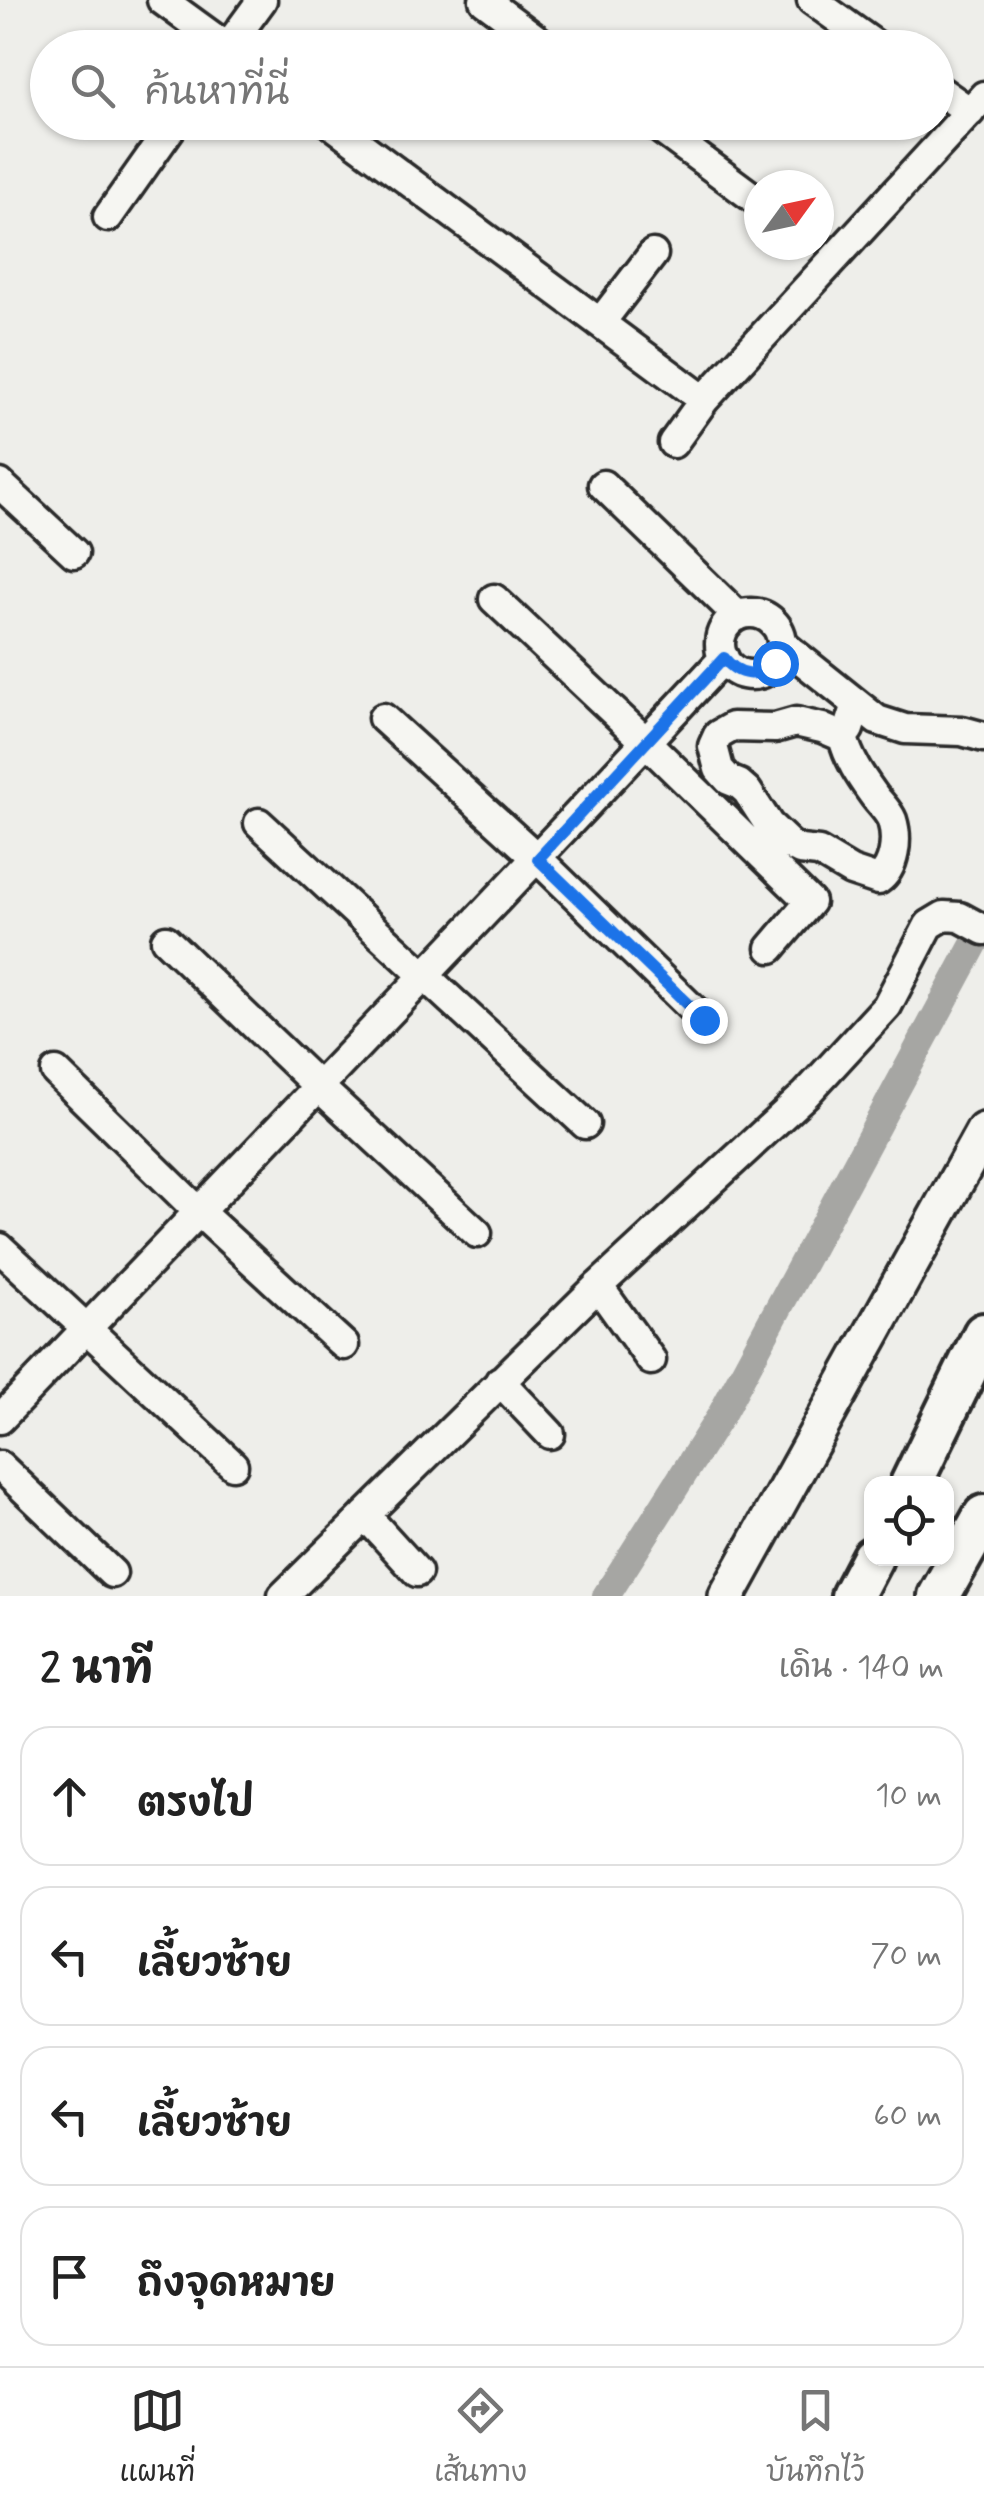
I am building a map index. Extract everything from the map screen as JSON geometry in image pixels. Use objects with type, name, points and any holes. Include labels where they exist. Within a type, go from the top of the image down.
[{"type":"highway","points":[[915,1476],[984,1334]]},
{"type":"highway","points":[[939,1596],[984,1516]]},
{"type":"highway","points":[[852,1596],[868,1566]]},
{"type":"main road","points":[[728,1596],[984,1132]]},
{"type":"street","points":[[162,0],[203,30]]},
{"type":"street","points":[[240,30],[262,0]]},
{"type":"street","points":[[484,0],[519,30]]},
{"type":"street","points":[[812,0],[854,30]]},
{"type":"street","points":[[954,126],[977,104]]},
{"type":"street","points":[[108,217],[161,140]]},
{"type":"street","points":[[353,140],[704,400]]},
{"type":"street","points":[[675,140],[744,191]]},
{"type":"street","points":[[834,243],[940,140]]},
{"type":"street","points":[[600,323],[653,254]]},
{"type":"street","points":[[673,443],[819,260]]},
{"type":"street","points":[[0,484],[74,553]]},
{"type":"street","points":[[603,485],[738,616]]},
{"type":"street","points":[[494,599],[810,902],[771,948]]},
{"type":"street","points":[[748,612],[758,613],[776,625],[782,644],[768,670],[748,674],[738,672],[724,658],[721,638],[724,629],[748,612]]},
{"type":"street","points":[[782,644],[877,720],[905,729],[984,737]]},
{"type":"street","points":[[0,1419],[538,859],[724,658]]},
{"type":"street","points":[[843,737],[857,704]]},
{"type":"street","points":[[384,718],[538,859],[704,1020]]},
{"type":"street","points":[[796,722],[843,737],[848,755],[894,826],[895,843],[888,871],[878,880],[852,872],[819,852],[790,845],[769,826],[747,791],[720,770],[713,746],[718,736],[732,727],[775,728],[796,722]]},
{"type":"street","points":[[259,823],[585,1124]]},
{"type":"street","points":[[300,1590],[365,1516],[500,1381],[806,1094],[887,1006],[929,925],[944,916],[972,924]]},
{"type":"street","points":[[166,940],[477,1233]]},
{"type":"street","points":[[56,1072],[198,1211],[344,1345]]},
{"type":"street","points":[[0,1248],[233,1465]]},
{"type":"street","points":[[598,1286],[651,1360]]},
{"type":"street","points":[[500,1381],[550,1434]]},
{"type":"street","points":[[0,1466],[112,1573]]},
{"type":"street","points":[[365,1516],[417,1572]]},
{"type":"waterway","points":[[606,1596],[721,1415],[984,926]]},
{"type":"route","points":[[704,1020],[538,859],[724,658],[738,672],[748,674],[768,670],[775,663]]}]
